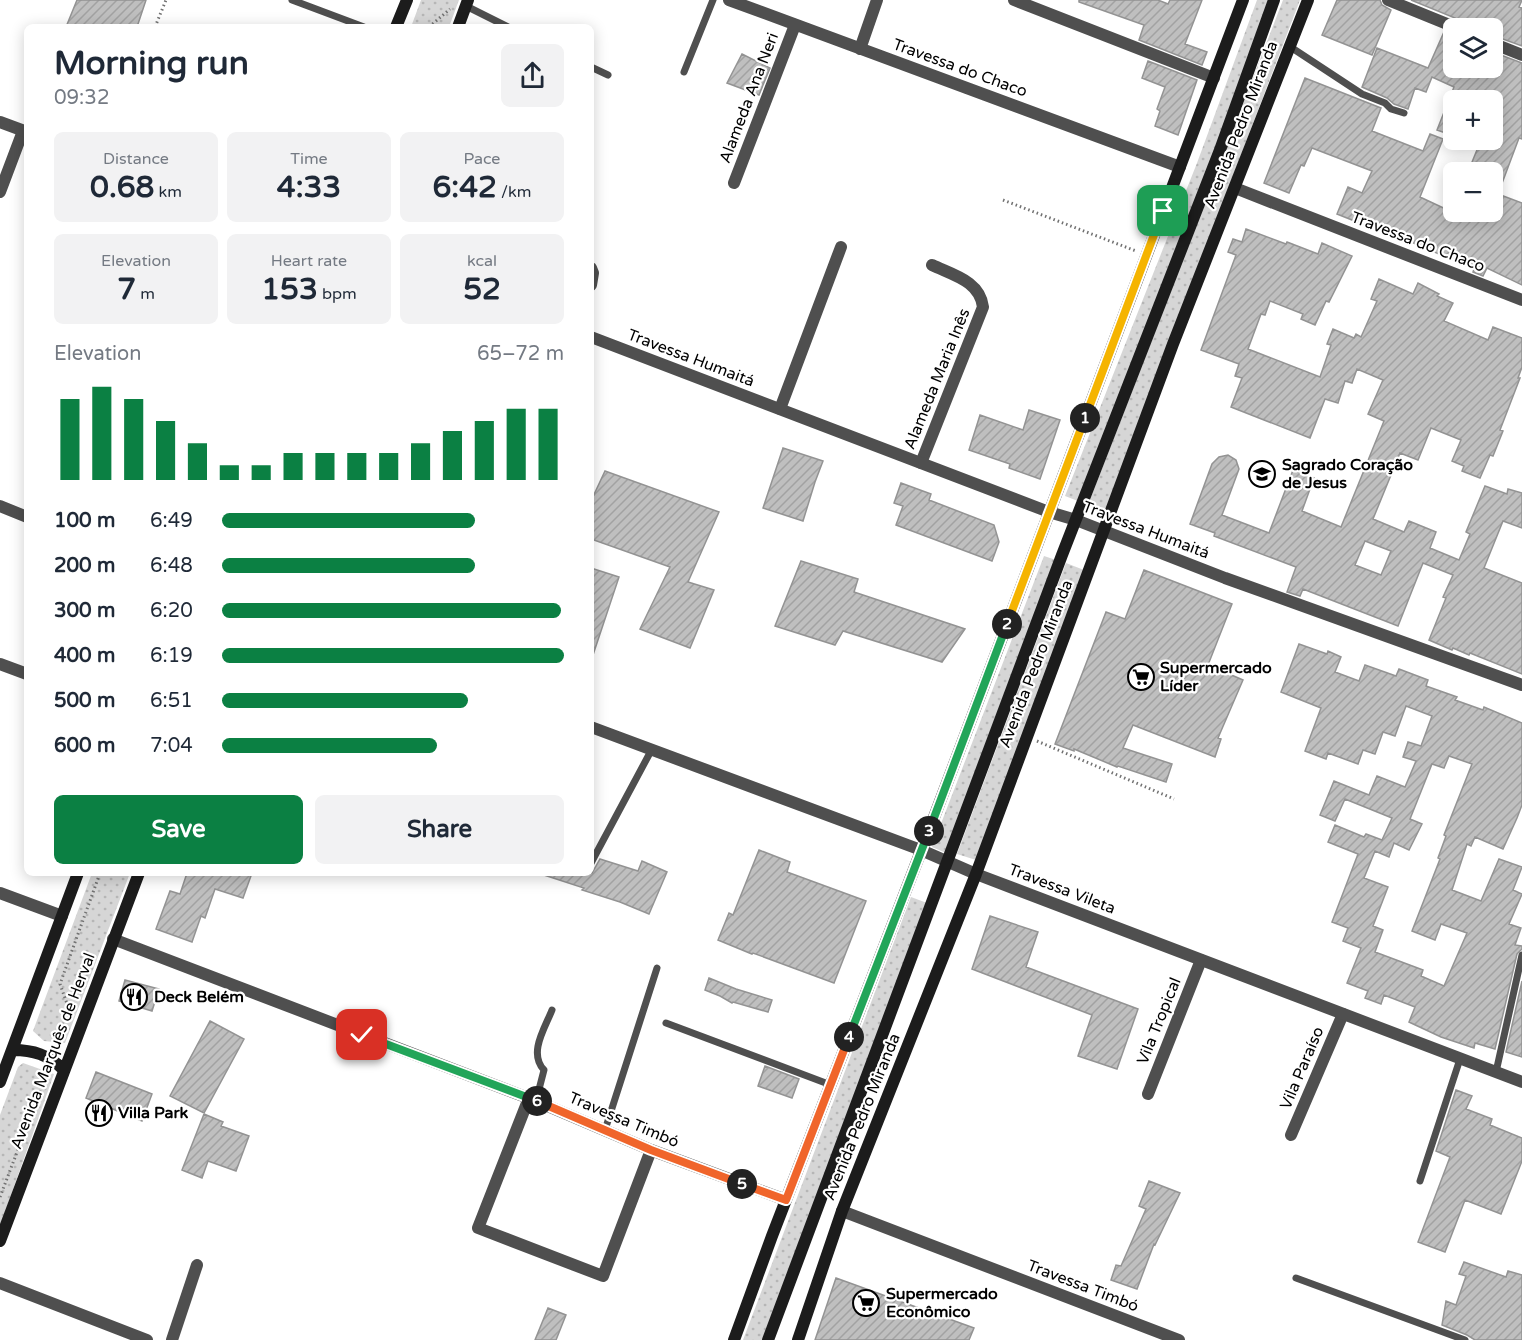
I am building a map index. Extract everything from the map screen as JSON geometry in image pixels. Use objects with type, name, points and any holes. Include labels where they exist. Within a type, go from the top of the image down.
[{"type":"main road","points":[[397,24],[407,0]]},
{"type":"main road","points":[[734,1340],[1243,0]]},
{"type":"main road","name":"Avenida Pedro Miranda","points":[[768,1340],[1274,0]]},
{"type":"main road","name":"Avenida Pedro Miranda","points":[[798,1340],[842,1211],[975,874],[1173,344],[1308,0]]},
{"type":"main road","points":[[459,24],[467,3]]},
{"type":"main road","points":[[0,1082],[77,876]]},
{"type":"main road","name":"Avenida Marquês de Herval","points":[[0,1241],[138,876]]},
{"type":"main road","points":[[13,1050],[33,1052],[52,1059],[63,1070]]},
{"type":"street","name":"Travessa do Chaco","points":[[729,0],[1180,167]]},
{"type":"street","points":[[860,49],[877,0]]},
{"type":"street","points":[[1014,0],[1214,78]]},
{"type":"street","points":[[1388,0],[1443,22]]},
{"type":"street","name":"Alameda Ana Neri","points":[[734,183],[795,25]]},
{"type":"street","points":[[1503,47],[1522,55]]},
{"type":"street","points":[[0,122],[24,131]]},
{"type":"street","points":[[0,192],[24,133]]},
{"type":"street","name":"Travessa do Chaco","points":[[1235,189],[1522,300]]},
{"type":"street","points":[[780,409],[841,247]]},
{"type":"street","name":"Alameda Maria Inês","points":[[921,463],[983,308],[978,291],[972,284],[932,264]]},
{"type":"street","name":"Travessa Humaitá","points":[[594,338],[1236,582],[1522,684]]},
{"type":"street","points":[[0,506],[24,516]]},
{"type":"street","points":[[0,664],[24,673]]},
{"type":"street","name":"Travessa Vileta","points":[[594,728],[921,850],[975,874],[1522,1082]]},
{"type":"street","points":[[0,893],[62,916]]},
{"type":"street","name":"Travessa Timbó","points":[[113,939],[532,1100],[651,1150],[786,1200]]},
{"type":"street","name":"Vila Tropical","points":[[1148,1095],[1201,960]]},
{"type":"street","name":"Vila Paraíso","points":[[1291,1135],[1343,1014]]},
{"type":"street","points":[[532,1100],[478,1228],[603,1276],[651,1150]]},
{"type":"street","name":"Travessa Timbó","points":[[842,1211],[1179,1340]]},
{"type":"street","points":[[172,1340],[197,1265]]},
{"type":"street","points":[[0,1283],[147,1340]]},
{"type":"lane","points":[[292,0],[356,24]]},
{"type":"lane","points":[[684,72],[713,0]]},
{"type":"lane","points":[[467,3],[503,24]]},
{"type":"lane","points":[[1289,45],[1362,94],[1385,104],[1390,109],[1404,113]]},
{"type":"lane","points":[[594,68],[608,75]]},
{"type":"lane","points":[[594,857],[652,749]]},
{"type":"lane","points":[[1496,1072],[1522,955]]},
{"type":"lane","points":[[605,1130],[657,968]]},
{"type":"lane","points":[[532,1100],[544,1070],[536,1054],[537,1047],[552,1010]]},
{"type":"lane","points":[[666,1023],[831,1085]]},
{"type":"lane","points":[[1420,1182],[1460,1059]]},
{"type":"lane","points":[[1296,1278],[1465,1340]]},
{"type":"path","points":[[156,24],[166,0]]},
{"type":"path","points":[[432,24],[451,7]]},
{"type":"path","points":[[1003,200],[1147,255]]},
{"type":"path","points":[[1027,736],[1174,799]]},
{"type":"path","points":[[72,1017],[60,984],[99,876]]},
{"type":"path","points":[[0,1197],[52,1059]]},
{"type":"shaded area","points":[[421,0],[459,0],[450,24],[412,24]]},
{"type":"shaded area","points":[[1257,0],[1271,0],[1078,501],[1065,496],[1197,163]]},
{"type":"shaded area","points":[[1283,0],[1300,0],[1105,512],[1088,505]]},
{"type":"shaded area","points":[[1044,556],[1056,560],[946,853],[932,847]]},
{"type":"shaded area","points":[[1066,563],[1084,570],[976,860],[957,854]]},
{"type":"shaded area","points":[[91,876],[129,876],[65,1043],[44,1041],[33,1031]]},
{"type":"shaded area","points":[[911,897],[927,903],[763,1340],[743,1340]]},
{"type":"shaded area","points":[[23,1063],[54,1074],[0,1226],[0,1115],[18,1067]]},
{"type":"building","points":[[77,0],[146,0],[138,24],[67,24]]},
{"type":"building","points":[[1079,0],[1158,0],[1168,4],[1170,0],[1202,0],[1185,44],[1207,52],[1202,65],[1139,40],[1144,25],[1079,2]]},
{"type":"building","points":[[1337,0],[1380,0],[1382,5],[1391,10],[1372,55],[1322,35]]},
{"type":"building","points":[[1411,0],[1522,0],[1519,7],[1522,8],[1522,46],[1503,39],[1503,18],[1455,18]]},
{"type":"building","points":[[1443,34],[1443,78],[1503,78],[1503,56],[1522,63],[1522,139],[1519,138],[1503,181],[1503,162],[1472,162],[1477,150],[1503,150],[1503,90],[1453,90],[1454,87],[1432,77],[1426,92],[1415,88],[1408,109],[1362,87],[1377,48],[1428,68]]},
{"type":"building","points":[[742,54],[770,68],[759,95],[727,83]]},
{"type":"building","points":[[1148,61],[1197,80],[1178,135],[1155,126],[1160,111],[1157,109],[1165,87],[1142,78]]},
{"type":"building","points":[[1305,78],[1381,108],[1372,131],[1423,151],[1430,134],[1443,139],[1420,197],[1443,208],[1443,222],[1503,222],[1503,196],[1522,203],[1522,285],[1487,268],[1483,276],[1473,272],[1474,269],[1388,232],[1387,234],[1337,214],[1348,187],[1362,193],[1372,171],[1312,148],[1304,166],[1301,165],[1289,193],[1264,183]]},
{"type":"building","points":[[1443,115],[1443,132],[1437,130]]},
{"type":"building","points":[[1246,229],[1318,254],[1322,243],[1352,256],[1315,325],[1301,319],[1303,314],[1270,301],[1265,315],[1261,314],[1248,349],[1320,377],[1331,345],[1327,344],[1333,329],[1354,338],[1356,334],[1361,337],[1377,301],[1371,299],[1379,279],[1413,294],[1418,283],[1439,294],[1437,296],[1453,303],[1444,321],[1488,340],[1493,327],[1522,338],[1522,367],[1518,378],[1520,378],[1500,430],[1503,431],[1493,456],[1490,455],[1480,478],[1462,471],[1464,466],[1452,461],[1461,440],[1431,428],[1418,460],[1400,453],[1373,519],[1404,532],[1409,521],[1436,532],[1430,548],[1459,560],[1470,534],[1466,532],[1485,486],[1507,494],[1508,489],[1522,493],[1522,528],[1503,521],[1484,568],[1522,583],[1522,674],[1470,653],[1469,655],[1453,648],[1452,650],[1429,640],[1453,575],[1423,563],[1398,626],[1303,589],[1300,596],[1287,592],[1296,567],[1214,536],[1215,533],[1190,524],[1212,464],[1219,457],[1228,455],[1236,460],[1239,469],[1222,515],[1269,533],[1293,470],[1314,478],[1302,511],[1341,527],[1384,421],[1368,414],[1383,380],[1357,369],[1352,383],[1345,381],[1338,403],[1325,399],[1310,438],[1231,407],[1242,378],[1235,376],[1239,364],[1201,350],[1236,255],[1228,252],[1233,239],[1242,242]],"holes":[[[1365,541],[1391,551],[1381,575],[1355,565]]]},
{"type":"building","points":[[1029,410],[1060,420],[1040,479],[1009,468],[1010,464],[969,450],[980,415],[1023,430]]},
{"type":"building","points":[[783,448],[823,461],[803,521],[763,508]]},
{"type":"building","points":[[605,471],[719,512],[688,582],[714,590],[690,648],[640,629],[670,567],[594,540],[594,495]]},
{"type":"building","points":[[901,483],[931,494],[929,500],[994,525],[999,542],[992,561],[896,525],[903,506],[894,503]]},
{"type":"building","points":[[801,561],[858,579],[854,592],[965,629],[942,662],[843,631],[835,645],[775,626]]},
{"type":"building","points":[[594,569],[619,577],[594,652]]},
{"type":"building","points":[[1144,570],[1232,604],[1208,665],[1243,680],[1218,738],[1221,739],[1215,757],[1133,725],[1123,748],[1172,764],[1166,782],[1055,744],[1106,612],[1125,619]]},
{"type":"building","points":[[1299,644],[1327,654],[1328,651],[1341,657],[1335,672],[1359,681],[1365,665],[1396,676],[1399,669],[1428,680],[1426,686],[1457,697],[1455,700],[1483,710],[1484,707],[1522,723],[1522,805],[1517,818],[1503,849],[1475,837],[1471,846],[1467,844],[1452,890],[1481,901],[1499,859],[1522,867],[1513,890],[1522,894],[1509,924],[1521,928],[1515,945],[1522,946],[1522,949],[1517,954],[1495,1049],[1475,1043],[1474,1048],[1441,1037],[1409,1022],[1415,1007],[1384,995],[1381,1004],[1365,998],[1368,991],[1347,983],[1361,948],[1343,941],[1348,928],[1332,922],[1358,854],[1328,842],[1335,825],[1364,837],[1366,834],[1382,840],[1392,818],[1345,799],[1335,821],[1320,815],[1334,781],[1369,795],[1377,776],[1405,787],[1416,761],[1403,757],[1408,742],[1421,746],[1432,716],[1406,706],[1395,736],[1383,732],[1375,754],[1363,750],[1358,764],[1328,753],[1326,759],[1305,751],[1321,708],[1281,692]],"holes":[[[1449,756],[1472,764],[1444,835],[1446,836],[1438,858],[1440,859],[1412,931],[1435,940],[1441,924],[1467,933],[1444,986],[1421,976],[1423,970],[1375,952],[1383,930],[1373,926],[1388,887],[1364,878],[1375,851],[1389,857],[1394,843],[1409,850],[1422,824],[1410,819],[1432,764],[1444,768]]]},
{"type":"building","points":[[759,850],[790,862],[787,872],[866,901],[834,983],[718,940],[729,913],[733,915]]},
{"type":"building","points":[[600,859],[638,871],[642,861],[667,872],[649,914],[547,876],[594,876],[594,870]]},
{"type":"building","points":[[186,876],[251,876],[243,898],[215,889],[205,918],[201,916],[192,942],[156,929],[170,891],[180,894]]},
{"type":"building","points":[[990,916],[1038,932],[1026,967],[1138,1009],[1117,1069],[1078,1056],[1092,1015],[972,969]]},
{"type":"building","points":[[709,978],[772,1000],[768,1012],[732,1003],[705,990]]},
{"type":"building","points":[[125,980],[159,989],[152,1011],[119,1001]]},
{"type":"building","points":[[1522,981],[1522,1057],[1506,1052]]},
{"type":"building","points":[[210,1021],[244,1039],[204,1113],[170,1096]]},
{"type":"building","points":[[765,1066],[799,1079],[792,1098],[758,1086]]},
{"type":"building","points":[[96,1072],[152,1094],[142,1121],[86,1098]]},
{"type":"building","points":[[1456,1090],[1472,1096],[1466,1109],[1492,1119],[1490,1125],[1522,1138],[1522,1161],[1501,1214],[1465,1200],[1445,1252],[1418,1242],[1450,1157],[1436,1151]]},
{"type":"building","points":[[204,1114],[223,1122],[221,1126],[249,1136],[236,1171],[208,1161],[202,1178],[182,1170]]},
{"type":"building","points":[[1149,1181],[1180,1193],[1154,1244],[1137,1289],[1111,1280],[1116,1265],[1121,1266],[1146,1209],[1139,1206]]},
{"type":"building","points":[[1464,1262],[1506,1277],[1508,1271],[1522,1275],[1522,1340],[1475,1340],[1442,1325],[1446,1301],[1456,1305],[1466,1276],[1459,1274]]},
{"type":"building","name":"Supermercado Econômico","points":[[836,1278],[974,1328],[969,1340],[815,1340]]},
{"type":"building","points":[[548,1308],[566,1315],[556,1340],[535,1340]]},
{"type":"place","name":"Sagrado Coração de Jesus","points":[[1262,474]]},
{"type":"place","name":"Supermercado Líder","points":[[1141,677]]},
{"type":"place","name":"Deck Belém","points":[[134,997]]},
{"type":"place","name":"Villa Park","points":[[99,1113]]},
{"type":"place","name":"Supermercado Econômico","points":[[866,1303]]},
{"type":"route","points":[[362,1035],[536,1101],[651,1150],[786,1200],[930,828],[1163,211]]}]
